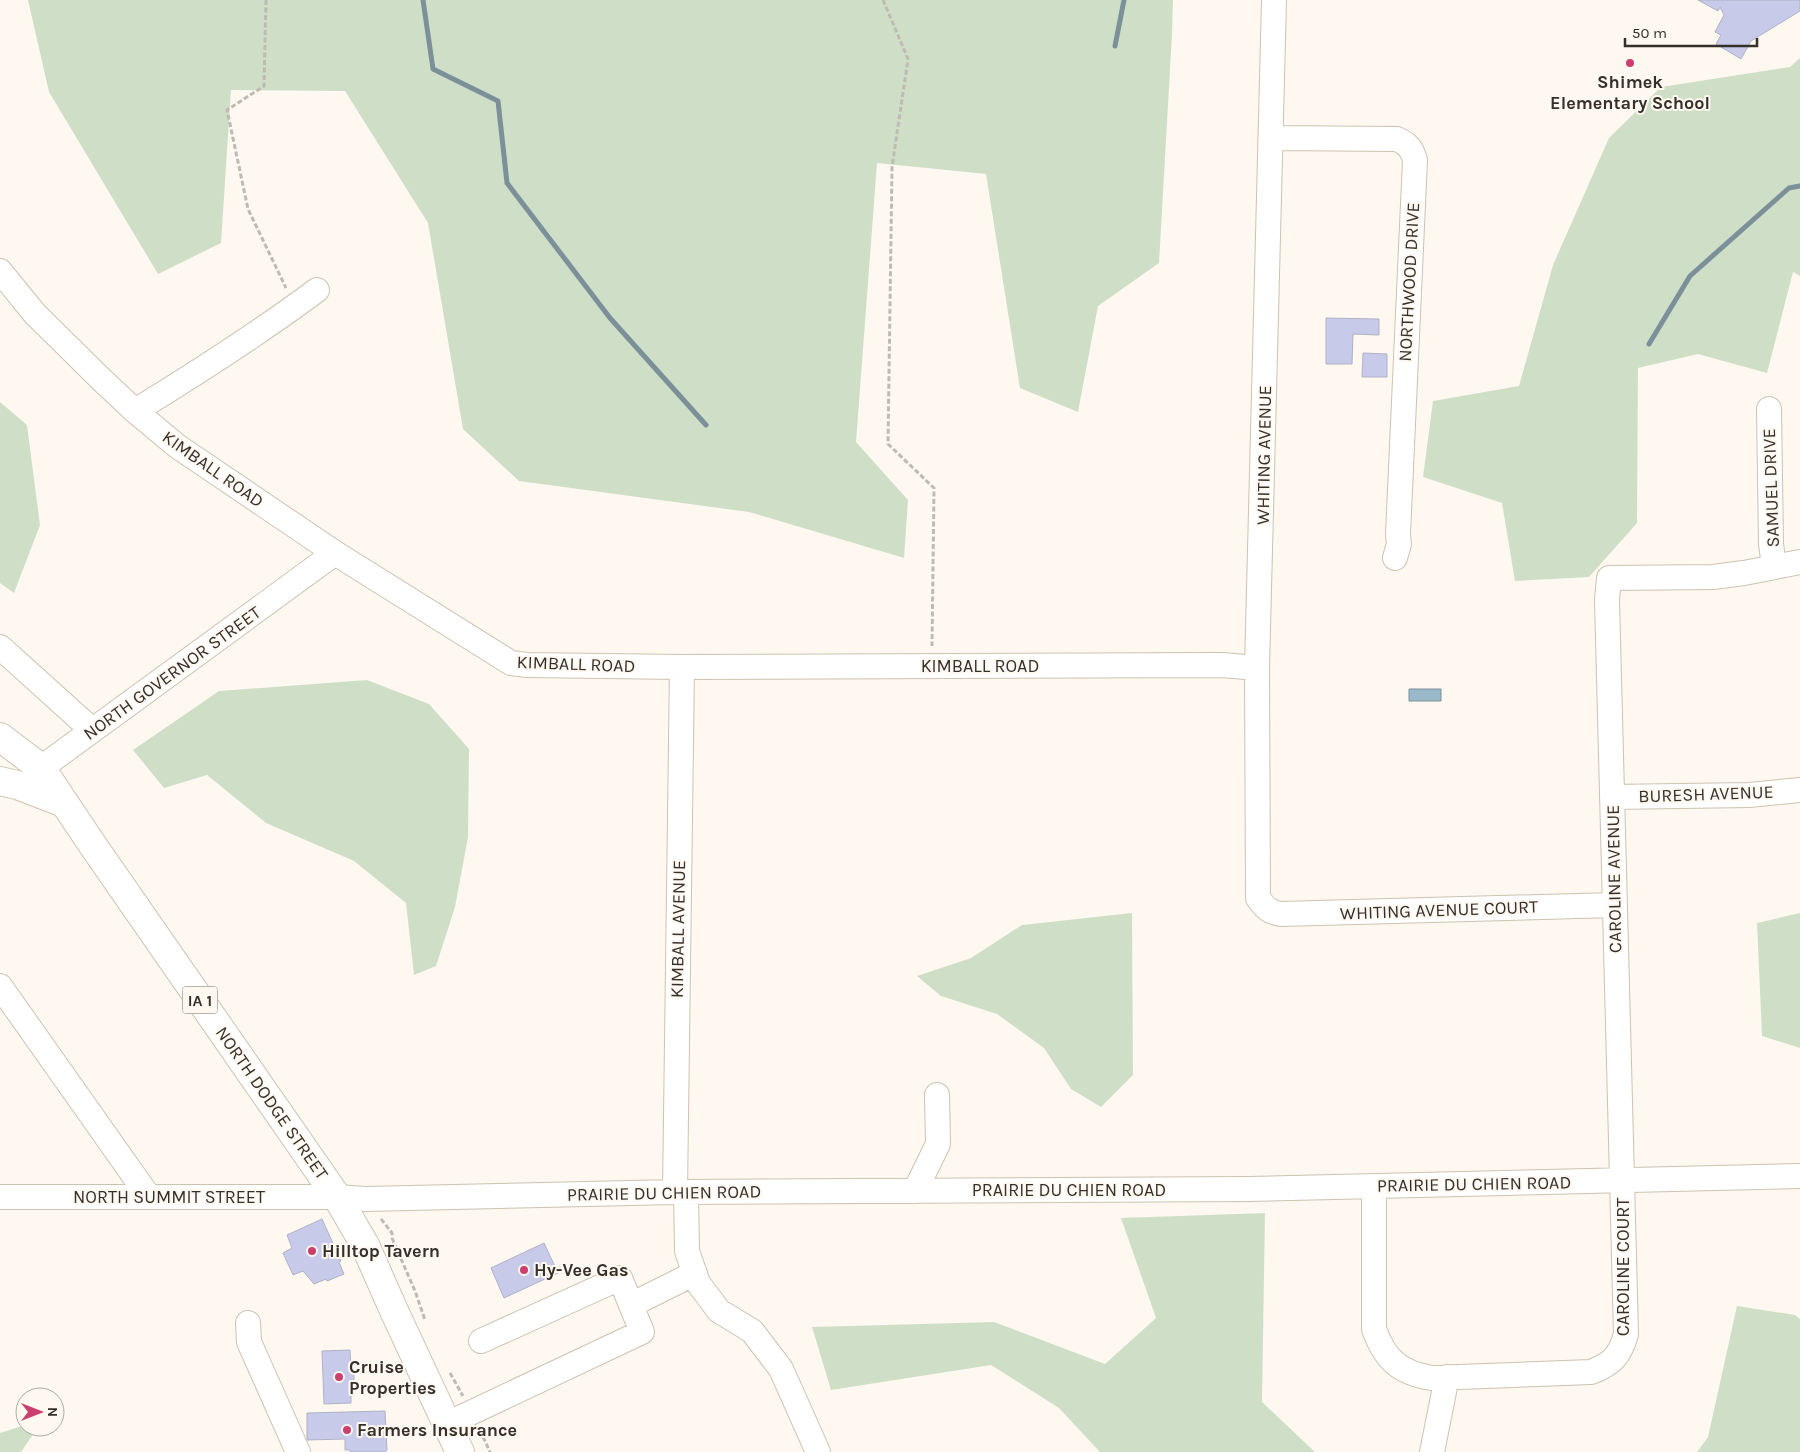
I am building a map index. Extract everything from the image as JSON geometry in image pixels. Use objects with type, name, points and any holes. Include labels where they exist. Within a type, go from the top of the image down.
[{"type":"main road","name":"NORTH DODGE STREET","points":[[0,737],[41,768],[337,1197],[365,1245],[395,1314],[460,1452]]},
{"type":"main road","points":[[0,767],[41,768]]},
{"type":"main road","points":[[0,781],[17,785],[64,803]]},
{"type":"street","name":"WHITING AVENUE","points":[[1264,908],[1258,898],[1257,668],[1274,0]]},
{"type":"street","name":"NORTHWOOD DRIVE","points":[[1271,138],[1397,139],[1412,150],[1415,160],[1398,524],[1399,544],[1395,558]]},
{"type":"street","name":"KIMBALL ROAD","points":[[0,271],[35,314],[135,411],[197,460],[335,553],[511,663],[527,665],[682,667],[1222,665],[1257,668]]},
{"type":"street","points":[[135,411],[212,364],[317,290]]},
{"type":"street","name":"SAMUEL DRIVE","points":[[1769,409],[1771,544],[1774,566]]},
{"type":"street","name":"NORTH GOVERNOR STREET","points":[[41,768],[335,553]]},
{"type":"street","points":[[1774,566],[1800,562]]},
{"type":"street","name":"CAROLINE AVENUE","points":[[1623,1180],[1607,600],[1610,578],[1713,577],[1744,574],[1774,566]]},
{"type":"street","points":[[0,647],[92,730]]},
{"type":"street","name":"KIMBALL AVENUE","points":[[682,667],[681,1192],[687,1251],[698,1283],[719,1311],[752,1331],[781,1369],[818,1452]]},
{"type":"street","name":"BURESH AVENUE","points":[[1612,797],[1749,795],[1800,790]]},
{"type":"street","name":"WHITING AVENUE COURT","points":[[1264,908],[1272,913],[1281,914],[1614,905]]},
{"type":"street","points":[[0,986],[149,1197]]},
{"type":"street","points":[[915,1191],[938,1144],[937,1094]]},
{"type":"street","name":"PRAIRIE DU CHIEN ROAD","points":[[337,1197],[365,1199],[681,1192],[1249,1189],[1800,1176]]},
{"type":"street","name":"CAROLINE COURT","points":[[1374,1187],[1374,1329],[1380,1345],[1390,1359],[1402,1369],[1418,1376],[1432,1378],[1591,1372],[1604,1368],[1615,1358],[1622,1347],[1626,1334],[1623,1180]]},
{"type":"street","name":"NORTH SUMMIT STREET","points":[[0,1197],[337,1197]]},
{"type":"street","points":[[631,1305],[695,1273]]},
{"type":"street","points":[[447,1424],[642,1332],[620,1278],[481,1341]]},
{"type":"street","points":[[248,1323],[250,1342],[298,1452]]},
{"type":"street","points":[[1432,1452],[1447,1377]]},
{"type":"path","points":[[266,0],[264,86],[227,110],[248,209],[295,306]]},
{"type":"path","points":[[883,0],[908,59],[892,167],[888,444],[934,488],[932,666]]},
{"type":"green space","points":[[28,0],[1173,0],[1159,263],[1098,306],[1078,412],[1020,388],[986,174],[877,163],[856,442],[908,500],[904,558],[749,512],[519,481],[463,429],[428,223],[345,91],[231,90],[221,243],[158,274],[49,92]]},
{"type":"green space","points":[[1800,58],[1800,276],[1793,272],[1767,373],[1698,354],[1638,368],[1637,523],[1589,577],[1515,581],[1502,503],[1423,477],[1433,401],[1519,386],[1553,265],[1609,138],[1661,87],[1790,67]]},
{"type":"green space","points":[[0,402],[27,425],[40,525],[14,593],[0,583]]},
{"type":"green space","points":[[367,680],[429,704],[469,749],[468,837],[455,907],[436,966],[414,975],[406,903],[354,861],[266,823],[207,775],[164,788],[133,750],[219,691]]},
{"type":"green space","points":[[1132,913],[1133,1075],[1101,1107],[1071,1089],[1044,1048],[997,1014],[941,996],[917,976],[971,958],[1022,925]]},
{"type":"green space","points":[[1800,913],[1800,1048],[1762,1036],[1757,923]]},
{"type":"green space","points":[[1265,1213],[1262,1402],[1315,1452],[1100,1452],[1059,1408],[991,1365],[831,1390],[812,1327],[994,1322],[1105,1364],[1156,1318],[1121,1218]]},
{"type":"green space","points":[[1737,1306],[1795,1315],[1800,1319],[1800,1452],[1697,1452],[1708,1437]]},
{"type":"green space","points":[[15,1428],[15,1437],[31,1437],[21,1452],[0,1452],[0,1433]]},
{"type":"water","points":[[1409,689],[1441,689],[1441,701],[1409,701]]},
{"type":"building","points":[[1698,0],[1800,0],[1800,11],[1751,41],[1741,59],[1716,44],[1721,35],[1715,32],[1724,15],[1720,7],[1718,11]]},
{"type":"building","points":[[1326,318],[1379,319],[1379,335],[1353,334],[1352,364],[1326,364]]},
{"type":"building","points":[[1363,353],[1387,354],[1387,377],[1362,377]]},
{"type":"building","name":"Hilltop Tavern","points":[[322,1219],[341,1261],[339,1262],[344,1274],[314,1284],[303,1271],[293,1275],[283,1253],[292,1248],[287,1235]]},
{"type":"building","name":"Hy-Vee Gas","points":[[544,1243],[558,1273],[504,1298],[491,1268]]},
{"type":"building","name":"Cruise Properties","points":[[350,1350],[351,1369],[354,1369],[354,1384],[351,1384],[351,1403],[324,1404],[322,1351]]},
{"type":"building","name":"Farmers Insurance","points":[[385,1411],[387,1450],[385,1452],[350,1452],[350,1450],[345,1450],[345,1439],[307,1440],[307,1413]]},
{"type":"waterway","points":[[423,0],[433,69],[498,101],[507,183],[610,318],[706,425]]},
{"type":"waterway","points":[[1115,46],[1124,0]]},
{"type":"waterway","points":[[1649,344],[1690,276],[1789,188],[1800,186]]},
{"type":"place","name":"Shimek Elementary School","points":[[1630,63]]},
{"type":"place","name":"Hilltop Tavern","points":[[312,1251]]},
{"type":"place","name":"Hy-Vee Gas","points":[[524,1270]]},
{"type":"place","name":"Cruise Properties","points":[[339,1377]]},
{"type":"place","name":"Farmers Insurance","points":[[347,1430]]}]
